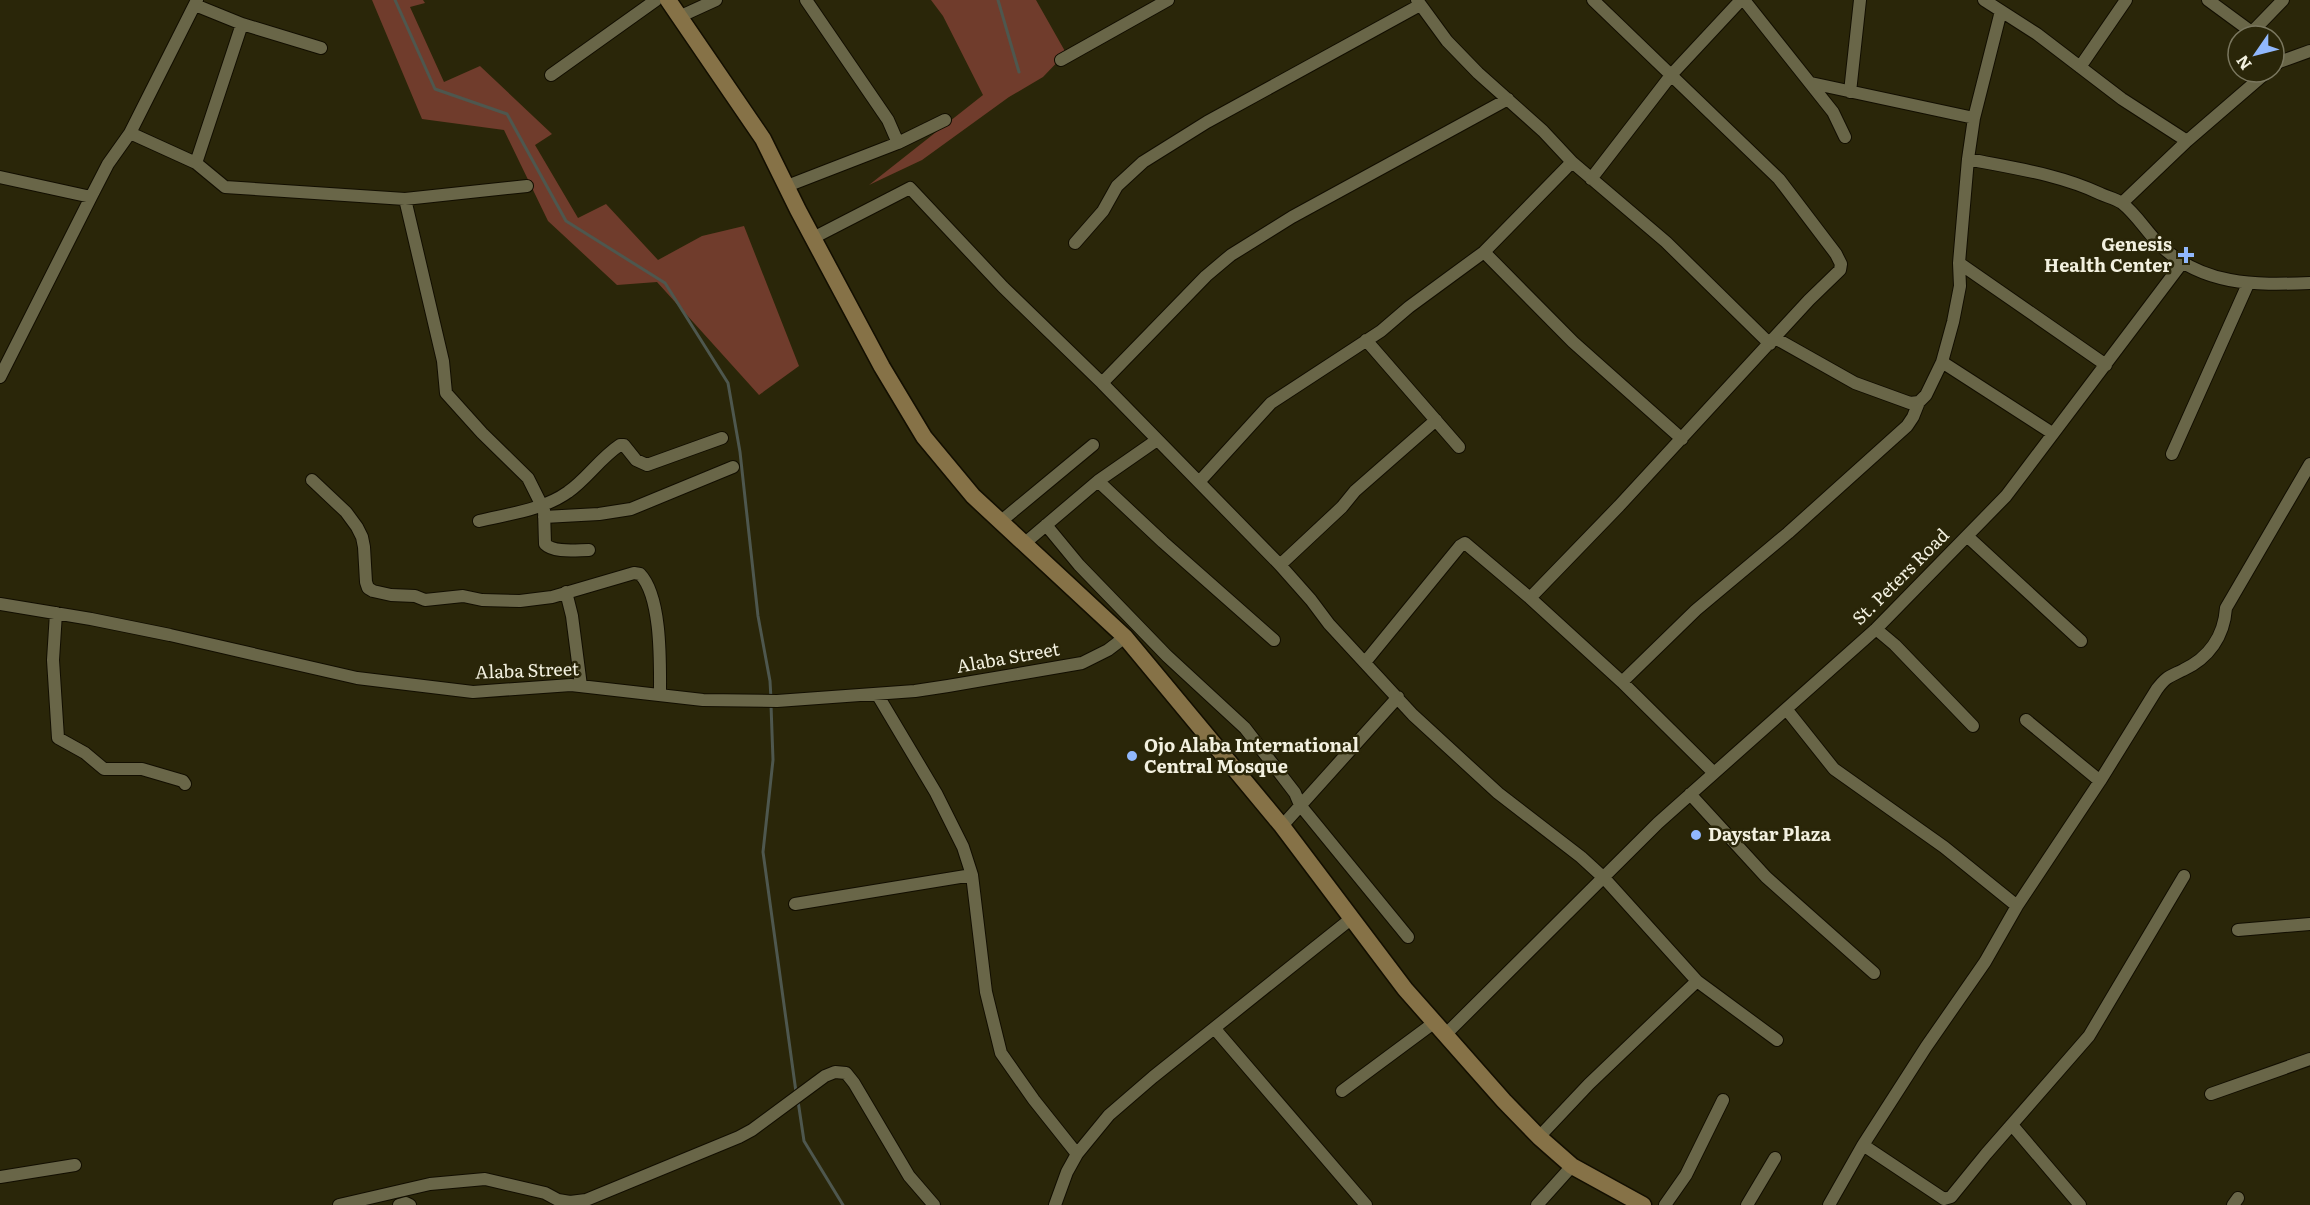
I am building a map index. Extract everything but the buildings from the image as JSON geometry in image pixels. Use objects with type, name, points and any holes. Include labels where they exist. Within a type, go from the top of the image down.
[{"type":"main road","points":[[668,0],[763,139],[798,210],[882,367],[924,436],[973,496],[1125,637],[1282,825],[1405,989],[1539,1137],[1572,1166],[1642,1205]]},
{"type":"street","points":[[550,75],[656,0]]},
{"type":"street","points":[[681,16],[716,0]]},
{"type":"street","points":[[806,0],[888,120],[898,143]]},
{"type":"street","points":[[1061,60],[1168,0]]},
{"type":"street","points":[[1530,598],[1840,270],[1841,264],[1836,254],[1779,179],[1593,0]]},
{"type":"street","points":[[1591,179],[1672,74],[1743,0],[1833,112],[1845,137]]},
{"type":"street","points":[[1850,92],[1860,0]]},
{"type":"street","points":[[1984,0],[2037,34],[2122,99],[2187,141]]},
{"type":"street","points":[[2080,67],[2126,0]]},
{"type":"street","points":[[2208,0],[2241,24]]},
{"type":"street","points":[[2263,24],[2283,0]]},
{"type":"street","points":[[0,378],[108,164],[130,133],[196,3],[242,24],[321,48]]},
{"type":"street","points":[[1075,243],[1103,211],[1117,186],[1143,162],[1207,122],[1418,3],[1446,41],[1478,73],[1543,131],[1572,162],[1666,242],[1772,341],[1855,383],[1910,403],[1919,402]]},
{"type":"street","points":[[1623,682],[1696,610],[1788,533],[1907,426],[1919,402],[1926,395],[1947,347],[1960,286],[1959,263],[1974,118],[2001,11]]},
{"type":"street","points":[[196,163],[242,24]]},
{"type":"street","points":[[2286,58],[2310,51]]},
{"type":"street","points":[[1811,83],[1974,118]]},
{"type":"street","points":[[2122,203],[2187,141],[2253,84]]},
{"type":"street","points":[[1102,383],[1206,276],[1231,255],[1292,217],[1508,99]]},
{"type":"street","points":[[789,189],[898,143],[945,120]]},
{"type":"street","points":[[130,133],[196,163],[225,187],[405,198],[527,186]]},
{"type":"street","points":[[1968,159],[2051,176],[2122,203],[2160,245],[2182,263],[2217,279],[2248,284],[2310,283]]},
{"type":"street","points":[[1198,482],[1271,403],[1366,340],[1484,252],[1572,162]]},
{"type":"street","points":[[0,177],[91,197]]},
{"type":"street","points":[[813,238],[910,188],[1003,286],[1102,383],[1280,565],[1329,624],[1366,661],[1413,715],[1498,793],[1581,857],[1605,879],[1697,981],[1777,1040]]},
{"type":"street","points":[[405,198],[443,362],[446,393],[482,433],[528,478],[543,511],[543,538],[548,548],[589,550]]},
{"type":"street","points":[[1484,252],[1573,342],[1682,439]]},
{"type":"street","points":[[1959,263],[2106,365]]},
{"type":"street","name":"St. Peters Road","points":[[1341,1091],[1440,1028],[1605,879],[1613,866],[1689,794],[1787,710],[1876,629],[2006,496],[2182,263]]},
{"type":"street","points":[[2172,454],[2248,284]]},
{"type":"street","points":[[1366,340],[1459,447]]},
{"type":"street","points":[[1942,362],[2052,433]]},
{"type":"street","points":[[1280,565],[1342,507],[1355,491],[1436,420]]},
{"type":"street","points":[[543,511],[570,491],[620,445],[624,445],[636,460],[647,465],[722,438]]},
{"type":"street","points":[[1025,543],[1098,481],[1157,440]]},
{"type":"street","points":[[1000,522],[1093,445]]},
{"type":"street","points":[[1829,1205],[1863,1145],[1926,1047],[1985,962],[2017,906],[2167,676],[2197,662],[2212,649],[2221,634],[2226,608],[2310,464]]},
{"type":"street","points":[[479,521],[543,511],[599,514],[631,509],[733,467]]},
{"type":"street","points":[[312,480],[346,512],[357,527],[362,537],[366,582],[368,588],[373,591],[391,596],[415,596],[425,600],[464,596],[505,602],[539,600],[634,573],[640,574],[649,591],[659,632],[660,694]]},
{"type":"street","points":[[1098,481],[1274,640]]},
{"type":"street","points":[[1046,525],[1079,565],[1167,656],[1245,728],[1295,793],[1299,805],[1408,937]]},
{"type":"street","points":[[1967,536],[2081,641]]},
{"type":"street","points":[[1366,661],[1460,546],[1465,543],[1623,682],[1714,773]]},
{"type":"street","points":[[566,592],[572,616],[581,686]]},
{"type":"street","name":"Alaba Street","points":[[0,604],[170,635],[357,678],[473,692],[581,686],[703,700],[772,701],[937,688],[1082,663],[1108,650],[1125,637]]},
{"type":"street","points":[[56,613],[53,660],[58,738],[85,753],[104,769],[128,768],[157,772],[183,781],[185,784]]},
{"type":"street","points":[[1876,629],[1895,645],[1973,726]]},
{"type":"street","points":[[877,694],[941,803],[963,847],[972,875],[986,992],[1001,1053],[1034,1100],[1077,1154]]},
{"type":"street","points":[[1282,825],[1398,698]]},
{"type":"street","points":[[1787,710],[1834,769],[1944,847],[2017,906]]},
{"type":"street","points":[[2026,720],[2100,781]]},
{"type":"street","points":[[1689,794],[1766,877],[1874,973]]},
{"type":"street","points":[[795,904],[972,875]]},
{"type":"street","points":[[1863,1145],[1951,1202],[1952,1197],[1986,1154],[2089,1036],[2184,876]]},
{"type":"street","points":[[1055,1205],[1067,1172],[1077,1154],[1109,1115],[1153,1077],[1352,918]]},
{"type":"street","points":[[2238,930],[2310,924]]},
{"type":"street","points":[[1539,1137],[1589,1084],[1697,981]]},
{"type":"street","points":[[1215,1029],[1366,1205]]},
{"type":"street","points":[[2211,1094],[2310,1059]]},
{"type":"street","points":[[339,1205],[430,1184],[485,1179],[544,1193],[558,1200],[570,1202],[586,1200],[715,1148],[746,1133],[825,1076],[835,1072],[846,1073],[854,1083],[909,1176],[934,1205]]},
{"type":"street","points":[[1665,1205],[1686,1175],[1723,1100]]},
{"type":"street","points":[[2012,1125],[2079,1205]]},
{"type":"street","points":[[1747,1205],[1776,1158]]},
{"type":"street","points":[[0,1177],[75,1165]]},
{"type":"street","points":[[1537,1205],[1572,1166]]},
{"type":"street","points":[[399,1205],[406,1203],[410,1205]]},
{"type":"shaded area","points":[[372,0],[423,0],[425,3],[410,7],[444,82],[480,66],[552,134],[535,145],[578,218],[606,204],[658,260],[702,236],[744,226],[799,366],[759,395],[657,282],[617,285],[548,221],[504,130],[422,119]]},
{"type":"shaded area","points":[[931,0],[1036,0],[1066,53],[1043,77],[1009,97],[922,160],[869,185],[983,95],[943,16]]},
{"type":"waterway","points":[[395,0],[435,89],[507,114],[566,221],[665,283],[728,383],[740,452],[758,616],[771,699]]},
{"type":"waterway","points":[[998,0],[1019,72]]},
{"type":"waterway","points":[[771,705],[773,760],[763,852],[796,1092]]},
{"type":"waterway","points":[[798,1101],[804,1141],[843,1205]]},
{"type":"place","name":"Genesis Health Center","points":[[2186,255]]},
{"type":"place","name":"Ojo Alaba International Central Mosque","points":[[1132,756]]},
{"type":"place","name":"Daystar Plaza","points":[[1696,835]]}]
